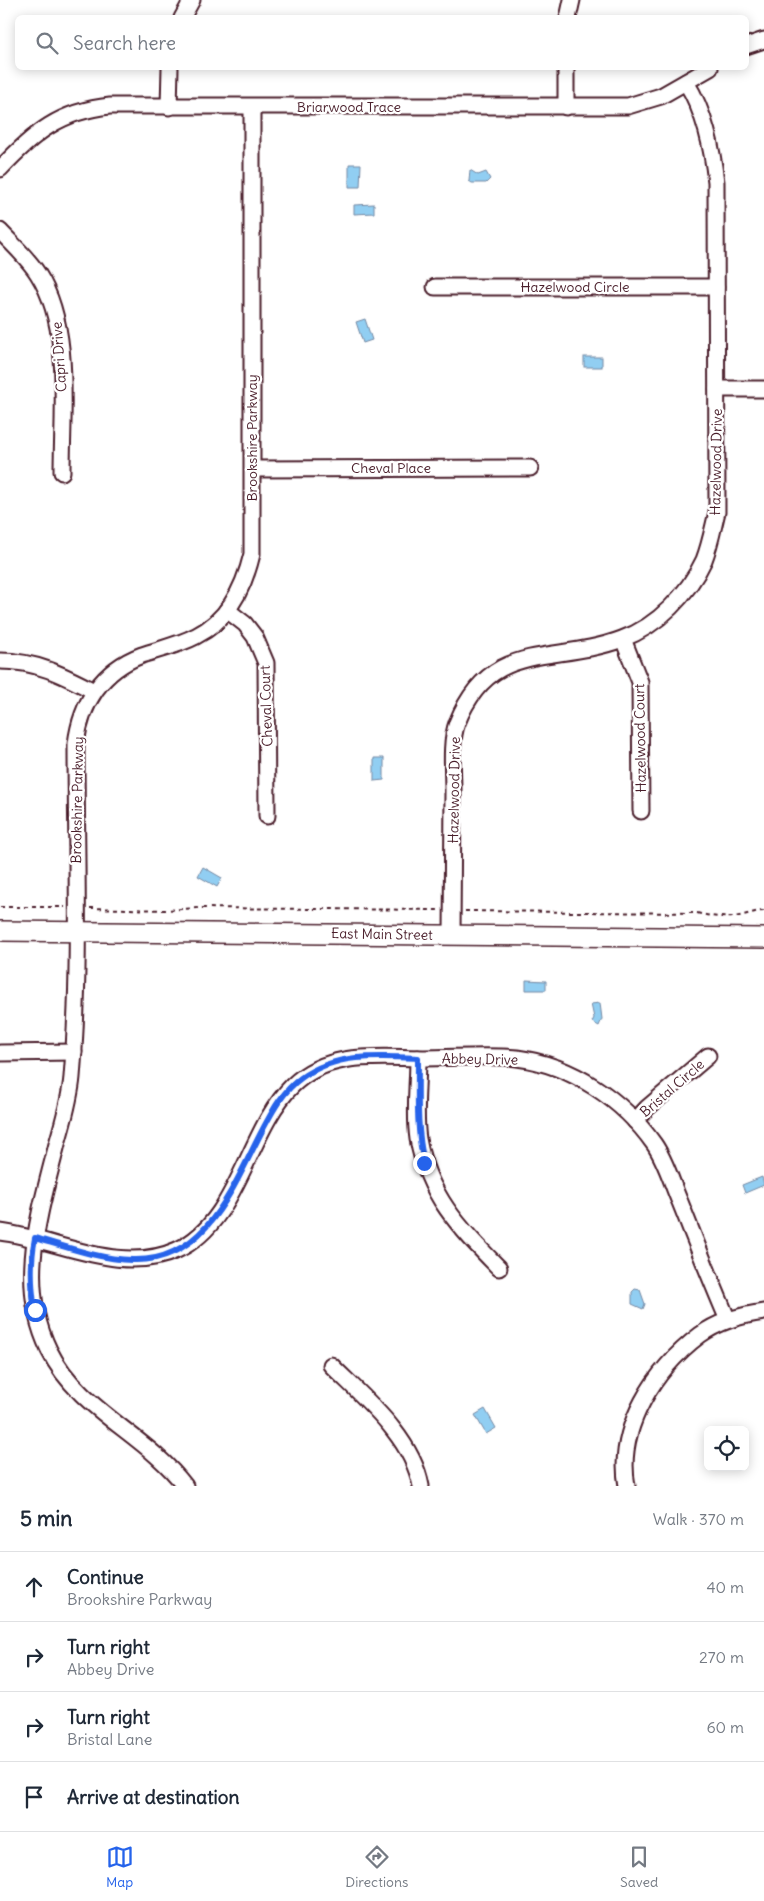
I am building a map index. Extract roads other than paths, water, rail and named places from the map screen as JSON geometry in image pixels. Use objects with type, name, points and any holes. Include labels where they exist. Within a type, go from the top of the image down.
[{"type":"main road","name":"East Main Street","points":[[0,931],[764,938]]},
{"type":"street","points":[[184,15],[192,0]]},
{"type":"street","points":[[569,15],[572,0]]},
{"type":"street","points":[[749,45],[764,40]]},
{"type":"street","points":[[169,107],[170,70]]},
{"type":"street","points":[[566,70],[566,107]]},
{"type":"street","name":"Briarwood Trace","points":[[0,169],[33,136],[67,115],[89,108],[110,106],[628,106],[661,96],[707,70]]},
{"type":"street","name":"Hazelwood Drive","points":[[452,935],[453,757],[456,726],[470,697],[493,673],[507,664],[535,656],[600,645],[623,639],[668,611],[689,586],[704,558],[717,512],[716,182],[713,153],[705,123],[686,82]]},
{"type":"street","name":"Brookshire Parkway","points":[[185,1486],[170,1466],[82,1396],[60,1371],[48,1349],[35,1310],[31,1288],[32,1254],[69,1098],[74,1052],[76,744],[83,711],[94,691],[106,676],[121,664],[196,636],[227,610],[236,598],[247,574],[252,554],[252,107]]},
{"type":"street","name":"Capri Drive","points":[[0,231],[39,274],[55,309],[61,358],[62,472]]},
{"type":"street","name":"Hazelwood Circle","points":[[435,287],[716,287]]},
{"type":"street","points":[[717,389],[764,389]]},
{"type":"street","name":"Cheval Place","points":[[253,469],[530,468]]},
{"type":"street","name":"Cheval Court","points":[[227,610],[245,624],[255,637],[266,663],[266,816]]},
{"type":"street","name":"Hazelwood Court","points":[[623,639],[640,682],[641,811]]},
{"type":"street","points":[[0,660],[42,666],[94,691]]},
{"type":"street","points":[[0,1053],[74,1052]]},
{"type":"street","name":"Abbey Drive","points":[[0,1232],[35,1238],[103,1256],[132,1260],[157,1257],[178,1250],[197,1237],[218,1215],[277,1102],[301,1078],[345,1059],[373,1056],[517,1058],[554,1068],[596,1086],[635,1121],[656,1146],[728,1320]]},
{"type":"street","name":"Bristal Circle","points":[[635,1121],[647,1108],[708,1056]]},
{"type":"street","points":[[418,1058],[418,1139],[424,1163],[439,1200],[454,1222],[499,1268]]},
{"type":"street","points":[[627,1486],[625,1461],[627,1443],[641,1403],[675,1357],[701,1334],[728,1320],[742,1314],[764,1312]]},
{"type":"street","points":[[331,1365],[373,1408],[412,1456],[421,1486]]},
{"type":"water","points":[[349,164],[361,164],[360,187],[349,187]]},
{"type":"water","points":[[470,170],[478,175],[486,172],[490,179],[486,183],[472,183],[469,181]]},
{"type":"water","points":[[374,204],[374,213],[354,214],[354,205]]},
{"type":"water","points":[[365,319],[372,340],[363,343],[356,322]]},
{"type":"water","points":[[584,357],[602,357],[602,367],[584,367]]},
{"type":"water","points":[[374,758],[384,758],[384,780],[374,781]]},
{"type":"water","points":[[203,867],[222,878],[217,887],[198,876]]},
{"type":"water","points":[[526,980],[546,981],[546,990],[526,990]]},
{"type":"water","points":[[600,1003],[602,1019],[599,1026],[592,1022],[594,1018],[591,1004]]},
{"type":"water","points":[[762,1177],[764,1185],[745,1193],[742,1185]]},
{"type":"water","points":[[635,1289],[640,1290],[645,1304],[643,1309],[632,1304],[632,1292]]},
{"type":"water","points":[[485,1409],[496,1428],[486,1434],[475,1415]]}]
